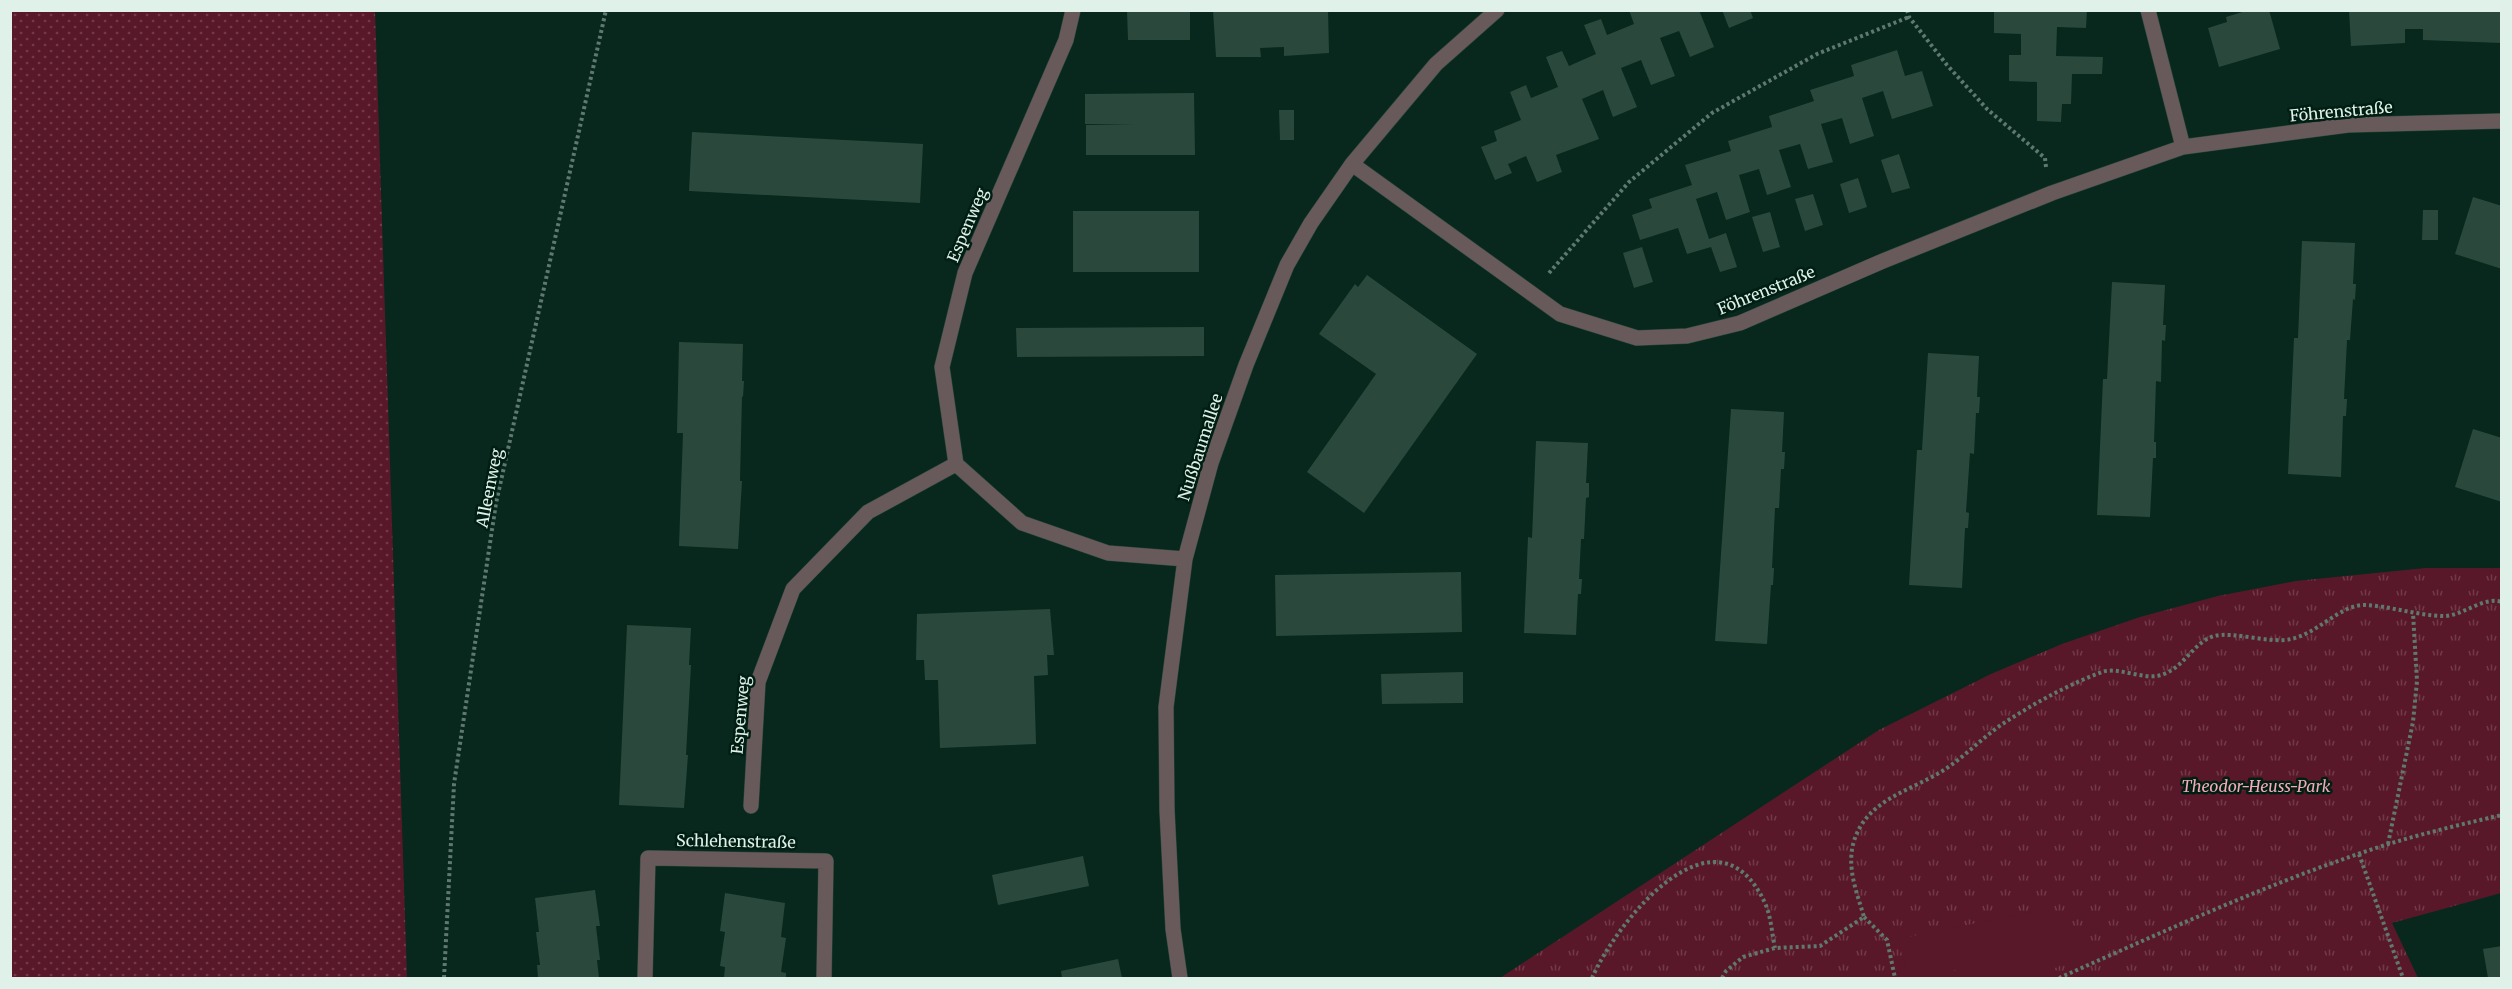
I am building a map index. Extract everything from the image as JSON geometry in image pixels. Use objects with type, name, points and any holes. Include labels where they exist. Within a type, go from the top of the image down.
[{"type":"street","name":"Espenweg","points":[[751,806],[758,682],[793,589],[868,512],[956,464],[942,367],[963,284],[1066,40],[1072,10]]},
{"type":"street","name":"Nußbaumallee","points":[[1180,978],[1173,929],[1167,810],[1166,707],[1185,559],[1212,463],[1246,365],[1287,265],[1311,223],[1352,164],[1436,64],[1497,10]]},
{"type":"street","points":[[2148,10],[2183,147]]},
{"type":"street","name":"Föhrenstraße","points":[[1352,164],[1560,314],[1637,338],[1687,336],[1740,323],[1883,261],[2052,193],[2183,147],[2348,125],[2502,121]]},
{"type":"street","points":[[956,464],[1022,523],[1108,553],[1185,559]]},
{"type":"street","name":"Schlehenstraße","points":[[645,978],[648,858],[826,861],[824,978]]},
{"type":"path","name":"Alleenweg","points":[[444,978],[454,784],[496,503],[606,10]]},
{"type":"path","points":[[1907,10],[1909,17],[1947,64],[1987,108],[2044,158],[2052,193]]},
{"type":"path","points":[[1531,295],[1629,182],[1712,113],[1817,54],[1909,17]]},
{"type":"path","points":[[1895,978],[1887,940],[1864,917],[1852,876],[1854,842],[1866,819],[1883,802],[1944,770],[2003,724],[2047,698],[2104,671],[2162,675],[2181,665],[2200,643],[2215,636],[2288,640],[2306,635],[2351,607],[2364,605],[2447,616],[2484,603],[2497,600],[2502,602]]},
{"type":"path","points":[[2388,844],[2413,722],[2417,681],[2413,613]]},
{"type":"path","points":[[2059,978],[2292,878],[2388,844],[2502,816]]},
{"type":"path","points":[[2359,854],[2403,978]]},
{"type":"path","points":[[1592,978],[1620,930],[1646,900],[1669,880],[1694,864],[1716,861],[1740,870],[1755,886],[1766,905],[1775,948]]},
{"type":"path","points":[[1722,978],[1726,970],[1743,957],[1775,948],[1820,946],[1864,917]]},
{"type":"green space","points":[[10,11],[375,11],[407,978],[11,978]]},
{"type":"green space","name":"Theodor-Heuss-Park","points":[[2426,568],[2501,568],[2501,893],[2392,923],[2418,978],[1500,978],[1879,730],[1991,674],[2062,644],[2140,617],[2218,596],[2296,581]]},
{"type":"green space","points":[[2037,911],[2047,915],[2087,954],[2032,978],[1966,978],[1961,971],[1954,970],[1925,978],[1908,978],[1898,939]]},
{"type":"building","points":[[1127,10],[1190,10],[1190,40],[1128,40]]},
{"type":"building","points":[[1213,10],[1328,10],[1329,53],[1284,56],[1284,47],[1260,48],[1261,57],[1216,57]]},
{"type":"building","points":[[1629,10],[1699,10],[1714,47],[1690,57],[1679,31],[1660,38],[1675,76],[1651,85],[1641,60],[1621,68],[1637,107],[1613,117],[1603,90],[1582,99],[1599,139],[1556,155],[1562,172],[1537,182],[1526,156],[1508,164],[1512,173],[1495,180],[1481,147],[1497,141],[1494,131],[1521,120],[1510,92],[1526,85],[1531,98],[1558,87],[1546,57],[1562,51],[1569,66],[1596,54],[1584,25],[1601,19],[1607,35],[1634,24]]},
{"type":"building","points":[[1722,10],[1750,10],[1753,18],[1729,28]]},
{"type":"building","points":[[1994,10],[2087,10],[2086,28],[2057,27],[2056,56],[2103,57],[2102,74],[2072,74],[2071,104],[2062,104],[2061,122],[2037,121],[2037,82],[2009,81],[2009,55],[2021,55],[2021,34],[1994,33]]},
{"type":"building","points":[[2249,10],[2269,10],[2280,49],[2219,67],[2208,28],[2227,22],[2226,17]]},
{"type":"building","points":[[2349,10],[2502,10],[2502,43],[2423,40],[2423,29],[2405,29],[2405,43],[2351,46]]},
{"type":"building","points":[[1897,50],[1905,76],[1922,71],[1933,106],[1892,119],[1883,91],[1862,98],[1874,136],[1850,144],[1842,118],[1821,124],[1833,162],[1808,169],[1800,144],[1779,150],[1791,187],[1767,195],[1759,169],[1739,175],[1750,212],[1726,220],[1717,192],[1696,199],[1709,239],[1726,233],[1737,267],[1720,272],[1711,247],[1687,254],[1678,228],[1640,240],[1632,215],[1652,208],[1649,199],[1692,185],[1685,165],[1731,151],[1728,141],[1772,127],[1769,116],[1814,101],[1810,90],[1854,76],[1851,65]]},
{"type":"building","points":[[1194,93],[1195,155],[1086,155],[1086,125],[1134,124],[1085,124],[1085,94]]},
{"type":"building","points":[[1279,110],[1294,110],[1294,140],[1280,140]]},
{"type":"building","points":[[692,132],[923,144],[920,203],[689,191]]},
{"type":"building","points":[[1899,154],[1910,188],[1892,193],[1881,160]]},
{"type":"building","points":[[1858,178],[1867,207],[1849,213],[1840,184]]},
{"type":"building","points":[[1813,194],[1823,225],[1805,231],[1795,199]]},
{"type":"building","points":[[2473,197],[2502,206],[2502,269],[2455,254]]},
{"type":"building","points":[[2423,210],[2438,210],[2438,240],[2422,240]]},
{"type":"building","points":[[1073,211],[1199,211],[1199,272],[1073,272]]},
{"type":"building","points":[[1770,212],[1780,247],[1763,252],[1752,217]]},
{"type":"building","points":[[2302,241],[2355,243],[2353,284],[2356,284],[2350,340],[2347,340],[2344,399],[2347,399],[2346,416],[2343,416],[2341,477],[2288,474],[2294,338],[2298,338]]},
{"type":"building","points":[[1642,247],[1653,282],[1634,288],[1623,253]]},
{"type":"building","points":[[1367,275],[1477,354],[1364,513],[1307,472],[1376,374],[1319,334],[1355,284],[1358,287]]},
{"type":"building","points":[[2112,282],[2165,285],[2163,325],[2166,325],[2165,341],[2162,340],[2161,382],[2156,381],[2154,442],[2156,442],[2156,458],[2153,458],[2150,517],[2097,515],[2103,379],[2107,379]]},
{"type":"building","points":[[1204,327],[1204,356],[1017,357],[1016,328]]},
{"type":"building","points":[[679,342],[743,344],[742,381],[744,381],[740,481],[742,481],[738,549],[679,546],[683,433],[677,433]]},
{"type":"building","points":[[1928,353],[1979,356],[1977,397],[1980,397],[1979,413],[1976,413],[1974,454],[1970,453],[1966,512],[1969,513],[1968,528],[1965,528],[1962,588],[1909,585],[1917,450],[1922,450]]},
{"type":"building","points":[[1731,409],[1784,412],[1782,452],[1785,452],[1784,469],[1781,469],[1779,508],[1775,508],[1773,585],[1771,585],[1767,644],[1715,641]]},
{"type":"building","points":[[2473,429],[2502,438],[2502,502],[2455,487]]},
{"type":"building","points":[[1536,441],[1588,443],[1586,483],[1589,483],[1589,497],[1586,498],[1584,539],[1581,539],[1579,579],[1582,579],[1581,594],[1578,594],[1576,635],[1524,633],[1528,537],[1532,538]]},
{"type":"building","points":[[1461,572],[1462,632],[1276,636],[1275,575]]},
{"type":"building","points":[[1050,609],[1054,655],[1047,655],[1048,675],[1034,676],[1036,744],[940,748],[938,680],[925,680],[924,660],[916,660],[917,614]]},
{"type":"building","points":[[627,625],[691,628],[686,755],[688,755],[684,808],[619,805]]},
{"type":"building","points":[[1463,672],[1463,703],[1382,704],[1381,674]]},
{"type":"building","points":[[1083,856],[1089,886],[998,905],[992,875]]},
{"type":"building","points":[[595,890],[600,926],[596,926],[600,960],[597,960],[599,978],[538,978],[537,965],[540,965],[536,932],[539,932],[535,898]]},
{"type":"building","points":[[725,893],[785,903],[781,937],[786,938],[781,972],[786,973],[786,978],[724,978],[725,967],[720,966],[725,932],[720,931]]},
{"type":"building","points":[[2502,946],[2502,978],[2488,978],[2483,949]]},
{"type":"building","points":[[1118,959],[1122,978],[1062,978],[1061,971]]}]
